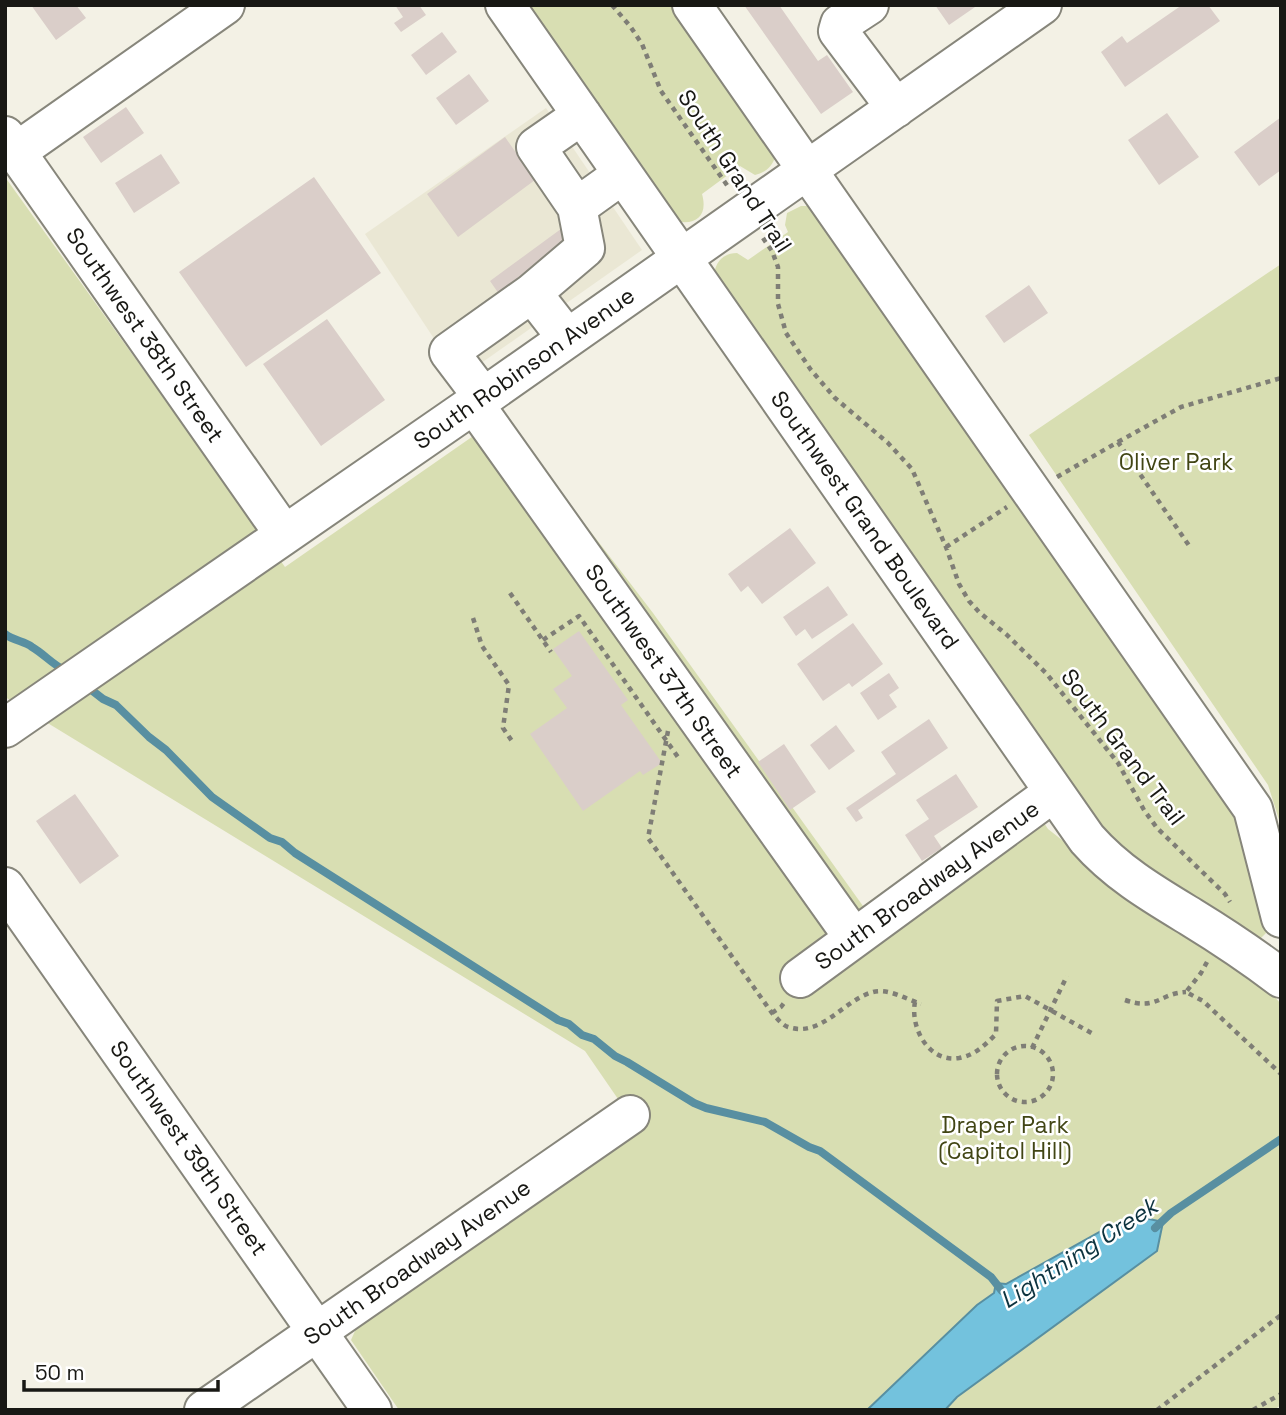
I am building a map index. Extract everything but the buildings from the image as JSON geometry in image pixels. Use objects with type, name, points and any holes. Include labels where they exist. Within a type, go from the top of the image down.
[{"type":"street","points":[[11,144],[225,5]]},
{"type":"street","name":"Southwest Grand Boulevard","points":[[505,5],[1087,839],[1106,860],[1128,878],[1281,978]]},
{"type":"street","points":[[692,5],[1254,809],[1281,918]]},
{"type":"street","points":[[869,5],[840,24],[838,31],[896,108]]},
{"type":"street","name":"South Robinson Avenue","points":[[5,728],[1042,5]]},
{"type":"street","points":[[567,338],[532,293],[585,248],[577,207],[536,148],[582,115]]},
{"type":"street","name":"Southwest 38th Street","points":[[11,144],[284,534]]},
{"type":"street","points":[[577,207],[623,174]]},
{"type":"street","name":"Southwest 37th Street","points":[[532,293],[449,352],[478,400],[686,703],[854,938]]},
{"type":"street","name":"South Broadway Avenue","points":[[800,978],[1054,792]]},
{"type":"street","name":"Southwest 39th Street","points":[[5,887],[372,1410]]},
{"type":"street","name":"South Broadway Avenue","points":[[204,1410],[630,1115]]},
{"type":"path","name":"South Grand Trail","points":[[612,5],[642,44],[661,91],[772,251],[778,267],[778,304],[786,333],[811,370],[835,398],[888,443],[912,469],[969,601],[1046,673],[1118,764],[1157,828],[1230,902],[1220,936],[1202,973],[1186,992]]},
{"type":"path","points":[[946,547],[1032,492],[1181,407],[1281,378]]},
{"type":"path","points":[[1118,442],[1190,547]]},
{"type":"path","points":[[510,593],[551,652]]},
{"type":"path","points":[[543,640],[579,616],[680,760]]},
{"type":"path","points":[[473,618],[482,646],[509,685],[503,729],[514,744]]},
{"type":"path","points":[[686,703],[672,713],[648,838],[772,1013],[786,1027],[820,1025],[859,998],[873,992],[888,992],[918,1003],[912,1014],[916,1032],[923,1042],[940,1055],[956,1059],[981,1050],[996,1034],[997,1001],[1025,996],[1095,1034]]},
{"type":"path","points":[[1032,1048],[1067,976]]},
{"type":"path","points":[[1125,1000],[1152,1004],[1177,992],[1186,992],[1203,1001],[1281,1074]]},
{"type":"path","points":[[1020,1047],[1032,1048],[1050,1060],[1053,1079],[1050,1088],[1035,1100],[1016,1101],[1002,1089],[998,1071],[1000,1063],[1012,1050],[1020,1047]]},
{"type":"path","points":[[1157,1410],[1281,1315]]},
{"type":"path","points":[[1253,1410],[1281,1394]]},
{"type":"shaded area","points":[[546,108],[642,250],[460,378],[365,234]]},
{"type":"green space","points":[[520,5],[676,5],[776,155],[773,163],[765,171],[755,175],[740,166],[702,194],[703,208],[699,217],[689,222],[675,221]]},
{"type":"green space","name":"Draper Park (Capitol Hill)","points":[[5,177],[285,567],[502,416],[653,613],[863,906],[1023,791],[1048,829],[1118,884],[1273,995],[1281,1004],[1281,1405],[1274,1410],[399,1410],[351,1340],[359,1322],[635,1129],[585,1051],[5,697]]},
{"type":"green space","points":[[801,206],[811,206],[1238,810],[1268,931],[1260,939],[1115,849],[714,274],[717,265],[725,256],[737,253],[748,260],[788,232],[785,225],[787,213]]},
{"type":"green space","name":"Oliver Park","points":[[1281,264],[1281,826],[1268,785],[1029,435]]},
{"type":"water","points":[[1140,1217],[1163,1222],[1157,1251],[957,1397],[945,1410],[867,1410],[977,1305],[994,1293],[996,1283],[1006,1284],[1112,1225],[1126,1224]]},
{"type":"waterway","points":[[5,634],[29,645],[66,671]]},
{"type":"waterway","points":[[85,685],[116,705],[166,750],[212,797],[270,838],[282,842],[295,853],[558,1020],[594,1039],[615,1056],[694,1103],[765,1122],[820,1151],[991,1277],[1002,1291]]},
{"type":"waterway","name":"Lightning Creek","points":[[1155,1228],[1171,1213],[1281,1139]]}]
